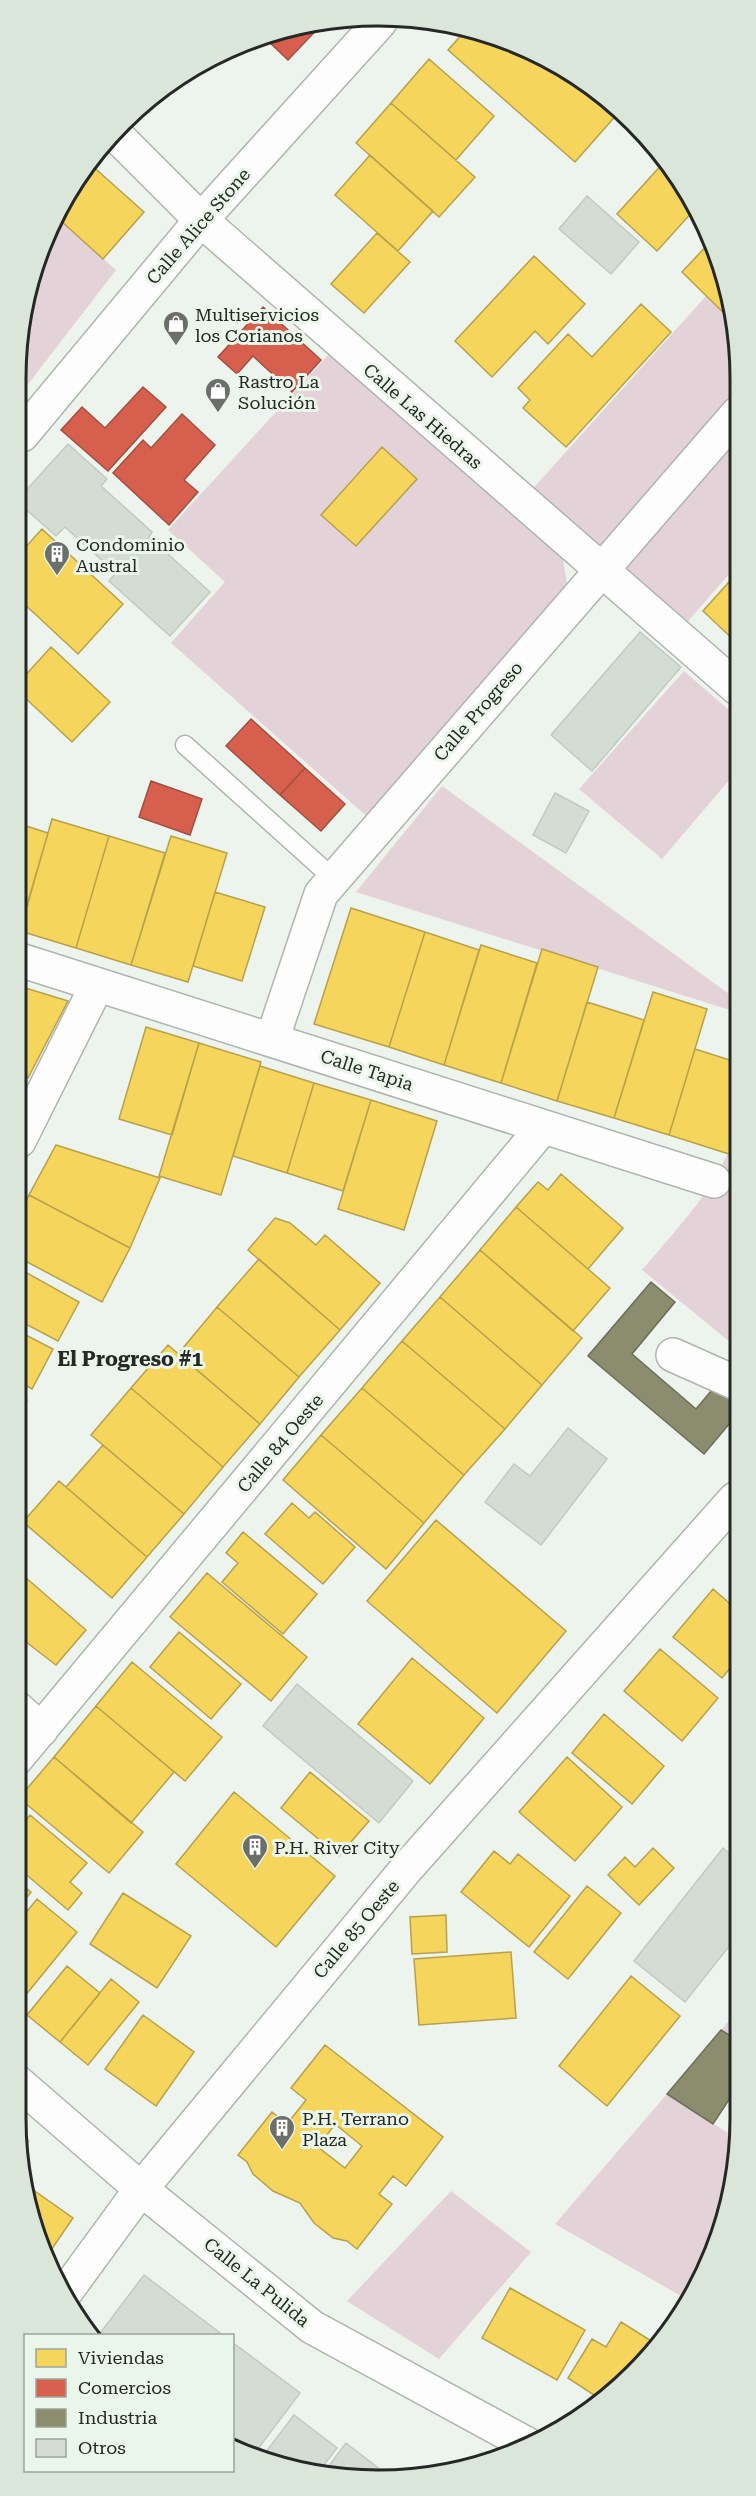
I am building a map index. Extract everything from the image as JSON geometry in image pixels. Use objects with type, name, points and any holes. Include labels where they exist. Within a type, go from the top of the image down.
[{"type":"street","name":"Calle Alice Stone","points":[[26,430],[201,220],[376,26]]},
{"type":"street","name":"Calle Las Hiedras","points":[[120,139],[201,220],[599,570],[730,682]]},
{"type":"street","name":"Calle Progreso","points":[[272,1040],[321,894],[730,421]]},
{"type":"street","name":"Calle Tapia","points":[[26,962],[714,1181]]},
{"type":"street","points":[[26,1127],[97,985]]},
{"type":"street","name":"Calle 84 Oeste","points":[[26,1746],[543,1126]]},
{"type":"street","points":[[673,1355],[730,1380]]},
{"type":"street","name":"Calle 85 Oeste","points":[[69,2287],[141,2188],[406,1868],[730,1505]]},
{"type":"street","points":[[26,1717],[40,1730]]},
{"type":"street","name":"Calle La Pulida","points":[[26,2089],[141,2188],[312,2327],[520,2440]]},
{"type":"lane","points":[[185,745],[334,879]]},
{"type":"shaded area","points":[[62,222],[116,270],[26,387],[26,355],[32,309],[44,265]]},
{"type":"shaded area","points":[[706,296],[725,314],[730,355],[730,411],[609,544],[595,549],[529,493]]},
{"type":"shaded area","points":[[329,354],[563,559],[567,584],[557,604],[372,821],[171,643],[225,582],[168,530]]},
{"type":"shaded area","points":[[730,438],[730,573],[683,627],[628,579],[627,565]]},
{"type":"shaded area","points":[[684,671],[730,711],[730,779],[662,859],[579,789]]},
{"type":"shaded area","points":[[442,786],[730,995],[730,1010],[356,892]]},
{"type":"shaded area","points":[[730,1148],[730,1342],[642,1270],[696,1205]]},
{"type":"shaded area","points":[[730,2020],[730,2036],[721,2030]]},
{"type":"shaded area","points":[[667,2094],[730,2134],[724,2187],[712,2231],[704,2253],[682,2296],[555,2224]]},
{"type":"shaded area","points":[[451,2191],[531,2252],[439,2359],[347,2301]]},
{"type":"building: Viviendas","points":[[461,36],[513,52],[574,85],[614,117],[575,162],[448,50]]},
{"type":"building: Viviendas","points":[[429,59],[494,116],[456,160],[391,103]]},
{"type":"building: Viviendas","points":[[391,103],[475,177],[439,217],[356,143]]},
{"type":"building: Viviendas","points":[[370,155],[433,211],[398,251],[335,195]]},
{"type":"building: Viviendas","points":[[660,166],[690,215],[657,251],[617,214]]},
{"type":"building: Viviendas","points":[[95,168],[144,212],[103,259],[62,222]]},
{"type":"building: Viviendas","points":[[377,233],[410,262],[364,313],[331,284]]},
{"type":"building: Viviendas","points":[[705,247],[725,314],[682,272]]},
{"type":"building: Viviendas","points":[[534,256],[585,304],[548,344],[535,331],[492,377],[455,341]]},
{"type":"building: Viviendas","points":[[641,304],[671,332],[566,447],[523,408],[530,400],[518,388],[568,334],[592,357]]},
{"type":"building: Viviendas","points":[[382,447],[417,479],[356,546],[321,515]]},
{"type":"building: Viviendas","name":"Condominio Austral","points":[[42,529],[123,604],[78,654],[26,606],[26,547]]},
{"type":"building: Viviendas","points":[[730,581],[730,636],[703,611]]},
{"type":"building: Viviendas","points":[[51,647],[110,702],[72,742],[26,699],[26,674]]},
{"type":"building: Viviendas","points":[[52,819],[109,836],[76,948],[26,933],[26,910]]},
{"type":"building: Viviendas","points":[[26,826],[48,833],[26,908]]},
{"type":"building: Viviendas","points":[[109,836],[165,853],[131,965],[76,948]]},
{"type":"building: Viviendas","points":[[171,836],[227,853],[188,982],[131,965]]},
{"type":"building: Viviendas","points":[[215,892],[265,907],[242,981],[193,966]]},
{"type":"building: Viviendas","points":[[351,908],[425,932],[389,1047],[314,1024]]},
{"type":"building: Viviendas","points":[[425,932],[479,950],[444,1065],[389,1047]]},
{"type":"building: Viviendas","points":[[481,945],[537,963],[501,1083],[444,1065]]},
{"type":"building: Viviendas","points":[[542,949],[598,967],[557,1101],[501,1083]]},
{"type":"building: Viviendas","points":[[26,988],[68,1001],[28,1078],[26,1077]]},
{"type":"building: Viviendas","points":[[653,992],[707,1009],[669,1135],[614,1118]]},
{"type":"building: Viviendas","points":[[587,1002],[644,1020],[614,1118],[557,1101]]},
{"type":"building: Viviendas","points":[[146,1027],[199,1043],[172,1135],[119,1119]]},
{"type":"building: Viviendas","points":[[199,1043],[261,1062],[221,1195],[159,1176]]},
{"type":"building: Viviendas","points":[[695,1049],[730,1060],[729,1154],[669,1135]]},
{"type":"building: Viviendas","points":[[260,1066],[314,1083],[287,1173],[233,1156]]},
{"type":"building: Viviendas","points":[[314,1083],[371,1100],[343,1191],[287,1173]]},
{"type":"building: Viviendas","points":[[371,1100],[437,1121],[404,1230],[338,1209]]},
{"type":"building: Viviendas","points":[[56,1145],[160,1178],[130,1248],[29,1195]]},
{"type":"building: Viviendas","points":[[561,1174],[623,1228],[588,1269],[516,1207],[538,1182],[548,1190]]},
{"type":"building: Viviendas","points":[[29,1195],[130,1248],[102,1302],[26,1261],[26,1201]]},
{"type":"building: Viviendas","points":[[516,1207],[610,1288],[573,1331],[480,1250]]},
{"type":"building: Viviendas","points":[[275,1218],[290,1223],[316,1245],[325,1235],[380,1283],[340,1330],[248,1250]]},
{"type":"building: Viviendas","points":[[480,1250],[582,1338],[542,1385],[440,1297]]},
{"type":"building: Viviendas","points":[[259,1259],[340,1330],[299,1377],[217,1307]]},
{"type":"building: Viviendas","points":[[26,1272],[79,1302],[58,1341],[26,1324]]},
{"type":"building: Viviendas","points":[[440,1297],[542,1385],[505,1429],[402,1341]]},
{"type":"building: Viviendas","points":[[217,1307],[299,1377],[260,1424],[178,1354]]},
{"type":"building: Viviendas","points":[[26,1335],[53,1349],[32,1389],[26,1386]]},
{"type":"building: Viviendas","points":[[402,1341],[505,1429],[464,1475],[362,1388]]},
{"type":"building: Viviendas","points":[[168,1345],[260,1424],[223,1467],[131,1388]]},
{"type":"building: Viviendas","points":[[131,1388],[223,1467],[184,1514],[91,1435]]},
{"type":"building: Viviendas","points":[[362,1388],[464,1475],[424,1523],[321,1435]]},
{"type":"building: Viviendas","points":[[321,1435],[424,1523],[386,1569],[283,1480]]},
{"type":"building: Viviendas","points":[[103,1445],[184,1514],[147,1557],[66,1487]]},
{"type":"building: Viviendas","points":[[59,1481],[147,1557],[112,1598],[26,1525],[26,1519]]},
{"type":"building: Viviendas","points":[[292,1503],[309,1518],[315,1512],[355,1547],[323,1584],[265,1534]]},
{"type":"building: Viviendas","points":[[436,1520],[566,1631],[497,1713],[367,1601]]},
{"type":"building: Viviendas","points":[[243,1532],[317,1594],[283,1634],[222,1582],[238,1563],[226,1553]]},
{"type":"building: Viviendas","points":[[207,1573],[307,1657],[271,1701],[170,1617]]},
{"type":"building: Viviendas","points":[[26,1578],[86,1630],[56,1665],[26,1642]]},
{"type":"building: Viviendas","points":[[713,1589],[730,1604],[730,1668],[722,1678],[673,1637]]},
{"type":"building: Viviendas","points":[[179,1632],[241,1684],[211,1719],[150,1667]]},
{"type":"building: Viviendas","points":[[660,1649],[718,1698],[682,1741],[624,1691]]},
{"type":"building: Viviendas","points":[[412,1658],[484,1718],[430,1784],[358,1724]]},
{"type":"building: Viviendas","points":[[132,1662],[222,1737],[185,1781],[96,1706]]},
{"type":"building: Viviendas","points":[[96,1706],[174,1772],[131,1823],[54,1757]]},
{"type":"building: Viviendas","points":[[604,1714],[664,1766],[632,1804],[572,1753]]},
{"type":"building: Viviendas","points":[[54,1757],[143,1832],[109,1873],[26,1804],[26,1790]]},
{"type":"building: Viviendas","points":[[567,1757],[622,1807],[575,1861],[519,1812]]},
{"type":"building: Viviendas","points":[[310,1772],[369,1821],[339,1856],[281,1808]]},
{"type":"building: Viviendas","name":"P.H. River City","points":[[234,1792],[335,1876],[276,1947],[176,1864]]},
{"type":"building: Viviendas","points":[[30,1815],[87,1863],[70,1882],[82,1893],[68,1910],[26,1874],[26,1820]]},
{"type":"building: Viviendas","points":[[653,1848],[674,1868],[639,1905],[608,1875],[625,1857],[635,1867]]},
{"type":"building: Viviendas","points":[[494,1851],[510,1864],[518,1854],[570,1896],[529,1947],[461,1892]]},
{"type":"building: Viviendas","points":[[587,1886],[621,1913],[568,1979],[534,1952]]},
{"type":"building: Viviendas","points":[[26,1888],[31,1892],[26,1898]]},
{"type":"building: Viviendas","points":[[123,1893],[191,1936],[157,1988],[90,1944]]},
{"type":"building: Viviendas","points":[[37,1899],[77,1932],[26,1995],[26,1913]]},
{"type":"building: Viviendas","points":[[446,1915],[447,1952],[412,1954],[410,1917]]},
{"type":"building: Viviendas","points":[[511,1952],[516,2018],[419,2025],[414,1959]]},
{"type":"building: Viviendas","points":[[67,1966],[100,1993],[60,2042],[27,2015]]},
{"type":"building: Viviendas","points":[[631,1976],[680,2016],[607,2106],[559,2066]]},
{"type":"building: Viviendas","points":[[111,1979],[139,2002],[88,2065],[60,2042]]},
{"type":"building: Viviendas","points":[[143,2015],[194,2052],[156,2106],[105,2069]]},
{"type":"building: Viviendas","name":"P.H. Terrano Plaza","points":[[325,2045],[443,2137],[406,2186],[393,2176],[379,2194],[392,2204],[357,2249],[347,2241],[333,2238],[314,2223],[300,2203],[273,2191],[253,2174],[247,2162],[238,2155],[272,2112],[287,2124],[306,2100],[291,2088]],"holes":[[[335,2124],[362,2146],[345,2168],[318,2147]]]},
{"type":"building: Viviendas","points":[[33,2190],[73,2218],[51,2250]]},
{"type":"building: Viviendas","points":[[510,2288],[585,2330],[557,2380],[482,2338]]},
{"type":"building: Viviendas","points":[[621,2322],[651,2341],[595,2396],[568,2378],[592,2339],[606,2347]]},
{"type":"building: Comercios","points":[[315,31],[288,60],[270,43]]},
{"type":"building: Comercios","points":[[263,307],[321,360],[292,392],[253,356],[237,374],[218,357]]},
{"type":"building: Comercios","points":[[143,387],[166,407],[108,471],[61,430],[82,407],[105,428]]},
{"type":"building: Comercios","points":[[182,414],[215,445],[184,480],[198,492],[169,525],[113,473],[143,440],[151,448]]},
{"type":"building: Comercios","points":[[251,719],[305,768],[280,795],[226,746]]},
{"type":"building: Comercios","points":[[305,768],[345,804],[321,831],[280,795]]},
{"type":"building: Comercios","points":[[151,781],[202,799],[190,835],[139,817]]},
{"type":"building: Industria","points":[[651,1282],[675,1302],[632,1354],[696,1409],[716,1385],[730,1397],[730,1423],[704,1454],[588,1356]]},
{"type":"building: Industria","points":[[721,2030],[730,2036],[730,2098],[713,2124],[667,2094]]},
{"type":"building: Otros","points":[[587,196],[639,242],[611,274],[559,229]]},
{"type":"building: Otros","points":[[68,444],[107,479],[101,486],[152,532],[149,537],[210,592],[170,636],[109,581],[116,573],[65,527],[56,536],[26,509],[26,490]]},
{"type":"building: Otros","points":[[640,632],[681,667],[592,771],[551,735]]},
{"type":"building: Otros","points":[[555,793],[589,811],[566,853],[533,835]]},
{"type":"building: Otros","points":[[568,1428],[607,1459],[541,1545],[485,1502],[514,1464],[530,1476]]},
{"type":"building: Otros","points":[[297,1684],[413,1781],[379,1823],[263,1726]]},
{"type":"building: Otros","points":[[723,1848],[730,1854],[730,1945],[685,2002],[634,1961]]},
{"type":"building: Otros","points":[[144,2275],[221,2334],[100,2334]]},
{"type":"building: Otros","points":[[234,2344],[300,2393],[258,2449],[234,2440]]},
{"type":"building: Otros","points":[[294,2415],[337,2448],[323,2466],[266,2452]]},
{"type":"building: Otros","points":[[346,2443],[381,2470],[355,2470],[328,2467]]},
{"type":"place","name":"Multiservicios los Corianos","points":[[176,347]]},
{"type":"place","name":"Rastro La Solución","points":[[218,414]]},
{"type":"place","name":"Condominio Austral","points":[[57,577]]},
{"type":"place","name":"P.H. River City","points":[[255,1870]]},
{"type":"place","name":"P.H. Terrano Plaza","points":[[282,2151]]},
{"type":"district","name":"El Progreso #1","points":[[130,1359]]}]
